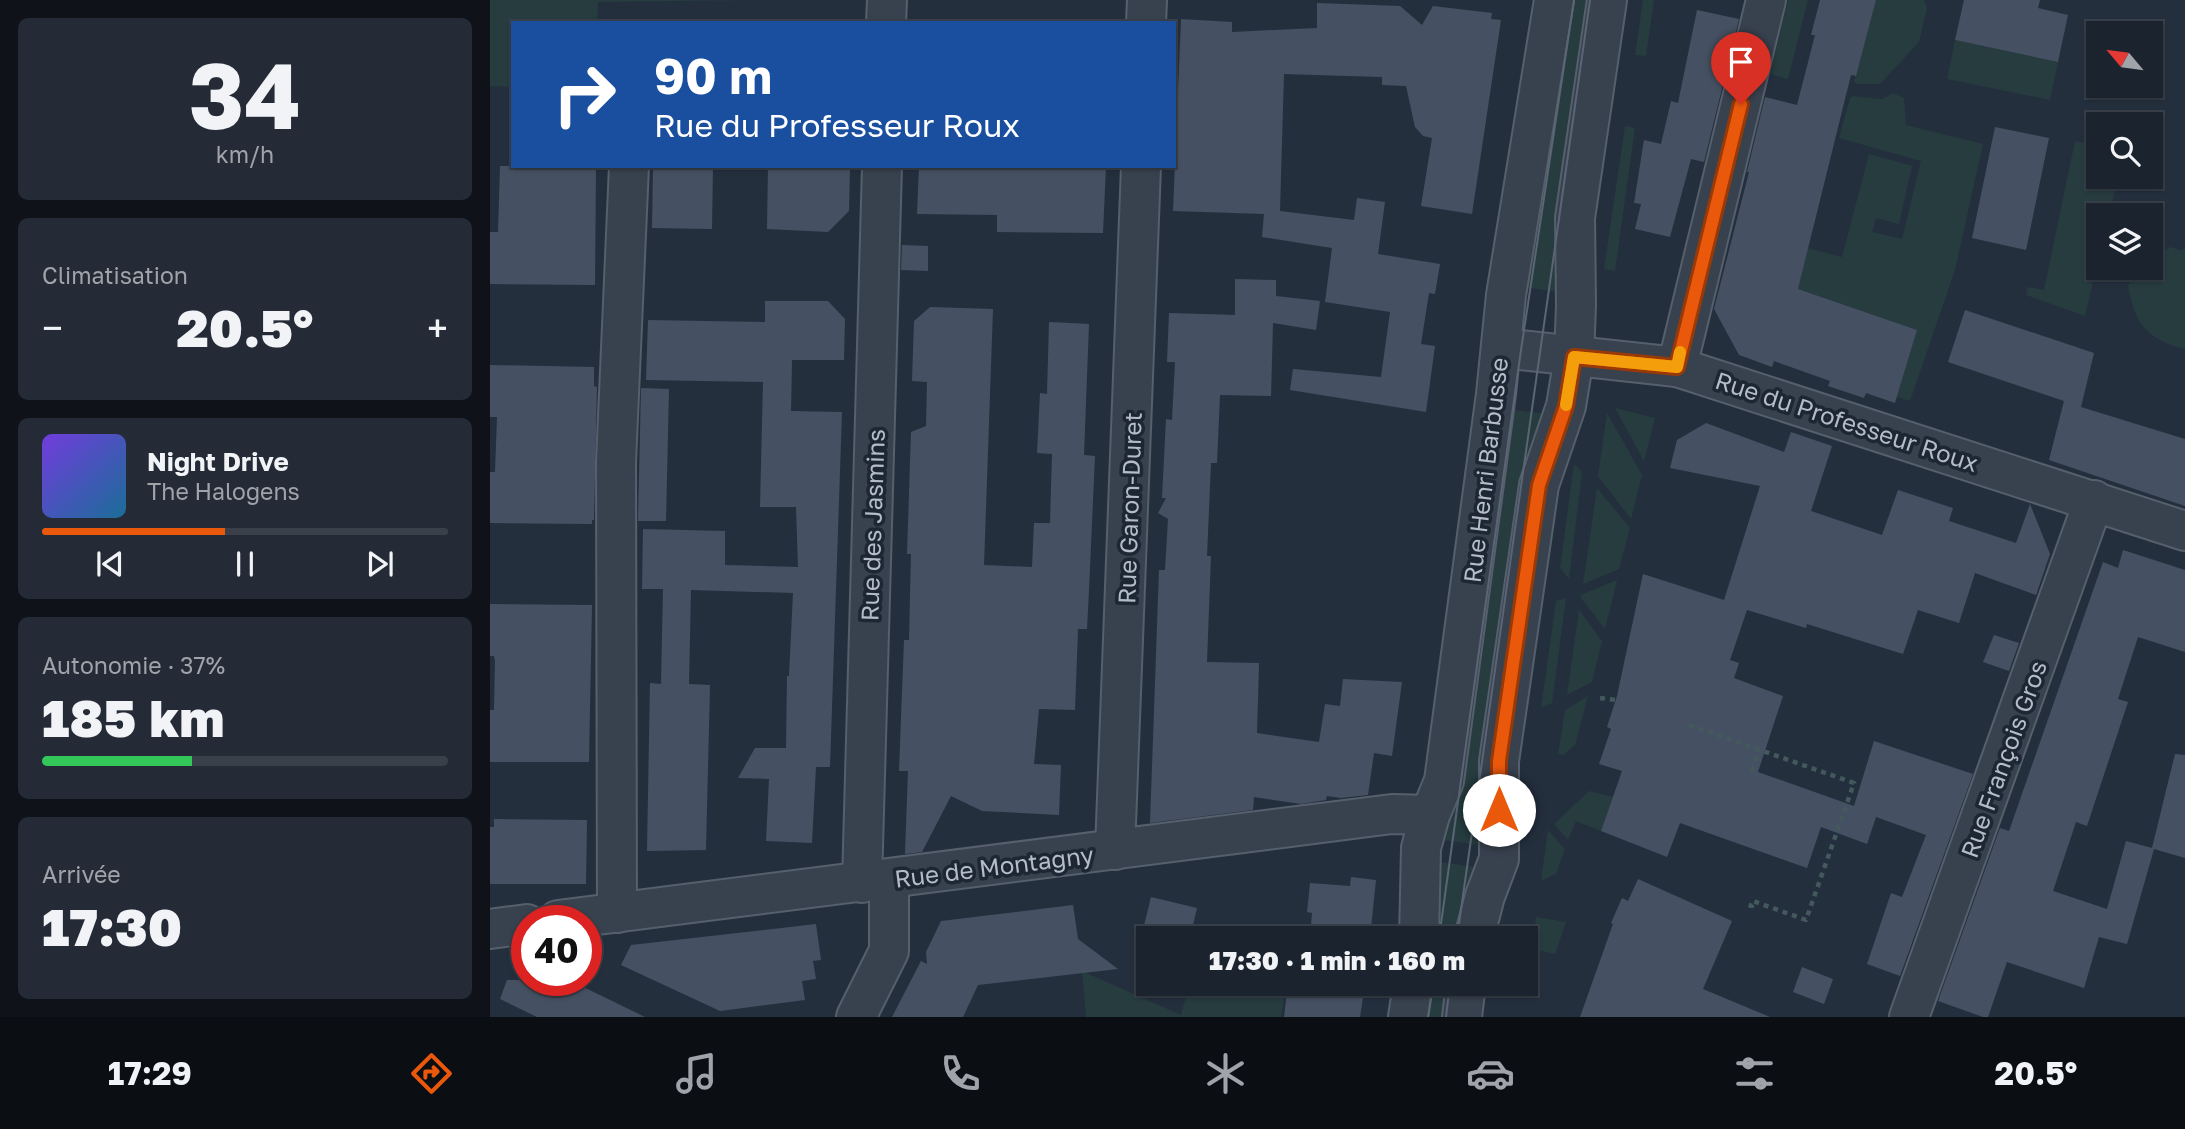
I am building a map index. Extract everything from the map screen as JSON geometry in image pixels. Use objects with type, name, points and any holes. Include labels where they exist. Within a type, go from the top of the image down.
[{"type":"street","points":[[886,21],[887,0]]},
{"type":"street","points":[[1146,21],[1147,0]]},
{"type":"street","name":"Rue Henri Barbusse","points":[[1421,926],[1421,848],[1430,815],[1444,782],[1510,264],[1526,183],[1554,0]]},
{"type":"street","points":[[1477,926],[1485,895],[1499,859],[1499,761],[1539,485],[1566,406],[1574,357],[1575,218],[1607,0]]},
{"type":"street","points":[[1677,367],[1766,0]]},
{"type":"street","points":[[617,897],[616,461],[629,168]]},
{"type":"street","name":"Rue des Jasmins","points":[[856,1017],[889,951],[875,881],[882,168]]},
{"type":"street","name":"Rue Garon-Duret","points":[[1115,850],[1141,168]]},
{"type":"street","name":"Rue du Professeur Roux","points":[[1501,348],[1677,367],[2185,531]]},
{"type":"street","name":"Rue François Gros","points":[[1909,1017],[2094,500]]},
{"type":"street","name":"Rue de Montagny","points":[[596,905],[617,897],[875,881],[1392,814],[1430,815]]},
{"type":"street","points":[[490,929],[511,926]]},
{"type":"street","points":[[1408,1017],[1411,996]]},
{"type":"street","points":[[1462,1017],[1465,996]]},
{"type":"path","points":[[1600,698],[1616,700]]},
{"type":"path","points":[[1689,726],[1854,783],[1806,920],[1754,901],[1752,906],[1745,904]]},
{"type":"path","points":[[1752,771],[1759,750]]},
{"type":"green space","points":[[490,0],[754,0],[598,2],[597,21],[511,21],[511,87],[490,86]]},
{"type":"green space","points":[[1565,0],[1597,0],[1563,293],[1520,286]]},
{"type":"green space","points":[[1643,0],[1654,0],[1646,56],[1635,55]]},
{"type":"green space","points":[[1788,0],[1808,0],[1788,79],[1770,74]]},
{"type":"green space","points":[[1876,0],[1924,0],[1927,8],[1919,42],[1880,84],[1856,84],[1854,81]]},
{"type":"green space","points":[[1955,40],[2058,62],[2050,100],[1947,79]]},
{"type":"green space","points":[[1893,93],[1904,98],[1906,125],[1983,144],[1955,270],[1910,401],[1897,397],[1917,330],[1798,289],[1808,248],[1842,257],[1869,154],[1912,166],[1899,224],[1876,218],[1872,232],[1902,239],[1921,161],[1839,138],[1850,98],[1882,99]]},
{"type":"green space","points":[[1625,126],[1635,128],[1615,271],[1604,269]]},
{"type":"green space","points":[[2075,141],[2086,143],[2086,189],[2115,189],[2112,203],[2086,203],[2086,280],[2093,280],[2085,316],[2026,295],[2028,287],[2044,290]]},
{"type":"green space","points":[[2170,247],[2185,249],[2185,349],[2161,341],[2144,328],[2134,310],[2128,285],[2132,280],[2163,280],[2163,251]]},
{"type":"green space","points":[[1615,408],[1655,418],[1644,461]]},
{"type":"green space","points":[[1506,409],[1547,414],[1486,846],[1436,839]]},
{"type":"green space","points":[[1607,413],[1642,475],[1631,519],[1598,476]]},
{"type":"green space","points":[[1574,464],[1582,472],[1569,579],[1560,568]]},
{"type":"green space","points":[[1597,488],[1630,528],[1619,569],[1583,584]]},
{"type":"green space","points":[[1617,580],[1605,629],[1581,595]]},
{"type":"green space","points":[[1566,598],[1552,703],[1541,708],[1556,601]]},
{"type":"green space","points":[[1579,610],[1602,641],[1592,682],[1567,695]]},
{"type":"green space","points":[[1588,696],[1575,745],[1563,755],[1558,754],[1565,710]]},
{"type":"green space","points":[[1589,791],[1613,797],[1601,831],[1576,821],[1568,840],[1554,824]]},
{"type":"green space","points":[[1548,830],[1565,849],[1556,874],[1541,881]]},
{"type":"green space","points":[[1433,861],[1483,868],[1467,926],[1432,926]]},
{"type":"green space","points":[[1536,917],[1566,922],[1555,954],[1538,950],[1538,926],[1535,926]]},
{"type":"green space","points":[[1082,971],[1181,1015],[1186,996],[1284,996],[1281,1017],[1086,1017]]},
{"type":"green space","points":[[1424,996],[1456,996],[1453,1017],[1421,1017]]},
{"type":"building","points":[[1820,0],[1876,0],[1856,76],[1851,75],[1798,289],[1917,330],[1895,403],[1866,393],[1864,398],[1828,386],[1830,381],[1774,361],[1772,367],[1739,355],[1714,309],[1765,97],[1797,105],[1815,35],[1811,35]]},
{"type":"building","points":[[1964,0],[2040,0],[2038,8],[2068,15],[2058,62],[1955,40]]},
{"type":"building","points":[[1317,3],[1400,6],[1422,25],[1433,6],[1492,13],[1491,19],[1501,20],[1472,214],[1421,206],[1432,138],[1423,136],[1415,127],[1406,86],[1382,85],[1382,77],[1284,74],[1280,211],[1354,220],[1357,198],[1385,202],[1378,254],[1440,264],[1435,294],[1429,293],[1421,344],[1435,346],[1426,412],[1290,390],[1293,369],[1381,377],[1390,312],[1325,302],[1332,248],[1262,237],[1264,214],[1173,211],[1181,19],[1232,22],[1232,32],[1317,28]]},
{"type":"building","points":[[1697,10],[1739,19],[1704,162],[1691,159],[1670,237],[1635,229],[1641,204],[1634,203],[1644,140],[1661,144],[1671,101],[1678,103]]},
{"type":"building","points":[[1995,127],[2049,138],[2026,250],[1972,238]]},
{"type":"building","points":[[500,166],[596,168],[595,285],[490,284],[490,232],[498,232]]},
{"type":"building","points":[[653,168],[713,168],[712,229],[652,228]]},
{"type":"building","points":[[768,168],[850,168],[849,211],[828,232],[767,229]]},
{"type":"building","points":[[919,168],[1106,168],[1103,233],[997,232],[997,215],[917,214]]},
{"type":"building","points":[[902,245],[928,246],[928,271],[901,270]]},
{"type":"building","points":[[1235,279],[1276,280],[1276,296],[1320,301],[1316,330],[1273,323],[1271,396],[1220,395],[1217,463],[1211,463],[1207,556],[1211,556],[1207,662],[1259,663],[1257,733],[1319,742],[1325,704],[1340,706],[1343,679],[1402,682],[1392,756],[1374,753],[1368,795],[1341,798],[1327,796],[1326,800],[1301,804],[1254,797],[1253,810],[1150,823],[1159,570],[1165,570],[1168,519],[1158,513],[1166,498],[1162,498],[1166,419],[1172,420],[1175,362],[1167,362],[1169,313],[1235,315]]},
{"type":"building","points":[[765,301],[828,301],[845,319],[844,360],[792,360],[791,411],[842,412],[830,767],[816,767],[812,843],[766,841],[769,779],[738,778],[755,748],[786,748],[787,676],[793,593],[691,590],[689,684],[710,685],[706,850],[647,851],[650,683],[661,684],[663,589],[642,589],[643,529],[725,531],[725,565],[798,567],[796,507],[760,507],[763,382],[646,380],[648,320],[765,322]]},
{"type":"building","points":[[930,307],[993,309],[984,565],[1032,567],[1034,523],[1050,523],[1052,454],[1037,453],[1040,393],[1047,394],[1049,322],[1089,324],[1084,455],[1095,456],[1089,590],[1087,629],[1078,629],[1075,710],[1039,709],[1034,764],[1061,765],[1059,815],[982,811],[951,796],[922,852],[905,854],[908,771],[899,771],[904,640],[909,640],[911,554],[907,554],[911,432],[926,426],[927,382],[912,381],[914,321]]},
{"type":"building","points":[[1965,310],[2094,353],[2081,407],[2185,439],[2185,506],[2049,460],[2064,401],[1948,362]]},
{"type":"building","points":[[490,365],[594,367],[594,386],[597,387],[592,524],[490,523],[490,472],[495,472],[497,417],[490,417]]},
{"type":"building","points":[[641,388],[669,389],[666,521],[638,521]]},
{"type":"building","points":[[1706,423],[1784,452],[1791,432],[1832,446],[1811,511],[1882,535],[1898,490],[1953,508],[1949,521],[2016,543],[2030,504],[2050,554],[2036,595],[1975,573],[1959,623],[1918,610],[1903,654],[1807,624],[1806,628],[1747,610],[1730,660],[1739,663],[1734,678],[1783,696],[1758,772],[1854,806],[1874,741],[1973,774],[1900,976],[1867,964],[1891,893],[1902,897],[1926,835],[1876,817],[1867,844],[1821,827],[1807,868],[1680,823],[1667,857],[1601,831],[1622,771],[1599,764],[1611,729],[1607,727],[1617,696],[1643,574],[1724,600],[1760,486],[1670,468],[1677,440]]},
{"type":"building","points":[[2123,550],[2185,570],[2185,652],[2138,637],[2118,699],[2128,702],[2087,826],[2076,822],[2053,891],[2107,909],[2126,841],[2152,848],[2175,754],[2185,755],[2185,858],[2154,849],[2127,944],[2099,937],[2084,988],[2007,962],[1988,1017],[1983,1017],[1938,1001],[2000,828],[2009,831],[2103,562],[2118,568]]},
{"type":"building","points":[[490,604],[592,605],[589,762],[490,762],[490,710],[494,710],[495,661],[494,656],[490,656]]},
{"type":"building","points":[[1994,635],[2019,643],[2009,671],[1983,662]]},
{"type":"building","points":[[494,819],[587,820],[586,884],[490,884],[490,827],[494,827]]},
{"type":"building","points":[[1351,877],[1376,880],[1371,926],[1311,926],[1312,913],[1307,912],[1310,883],[1350,886]]},
{"type":"building","points":[[1638,879],[1732,921],[1703,989],[1770,1017],[1580,1017],[1613,924],[1611,923],[1622,898],[1628,901]]},
{"type":"building","points":[[1151,897],[1197,908],[1193,926],[1144,926]]},
{"type":"building","points":[[1073,905],[1078,939],[1118,969],[978,985],[963,1017],[892,1017],[921,961],[927,964],[926,952],[941,921]]},
{"type":"building","points":[[816,924],[821,960],[813,961],[816,979],[802,981],[805,1000],[720,1011],[621,965],[631,945]]},
{"type":"building","points":[[1802,967],[1833,979],[1824,1004],[1793,992]]},
{"type":"building","points":[[507,980],[511,980],[511,996],[602,996],[645,1017],[537,1017],[500,999]]},
{"type":"building","points":[[1287,996],[1363,996],[1360,1017],[1284,1017]]},
{"type":"tram line","points":[[1441,926],[1521,350],[1574,0]]},
{"type":"tram line","points":[[1459,926],[1590,0]]},
{"type":"tram line","points":[[1428,1017],[1431,996]]},
{"type":"tram line","points":[[1446,1017],[1449,996]]},
{"type":"slow traffic","points":[[1566,405],[1574,357],[1677,367],[1680,352]]},
{"type":"route","points":[[1499,810],[1499,761],[1539,485],[1566,406],[1574,357],[1677,367],[1741,104]]}]
